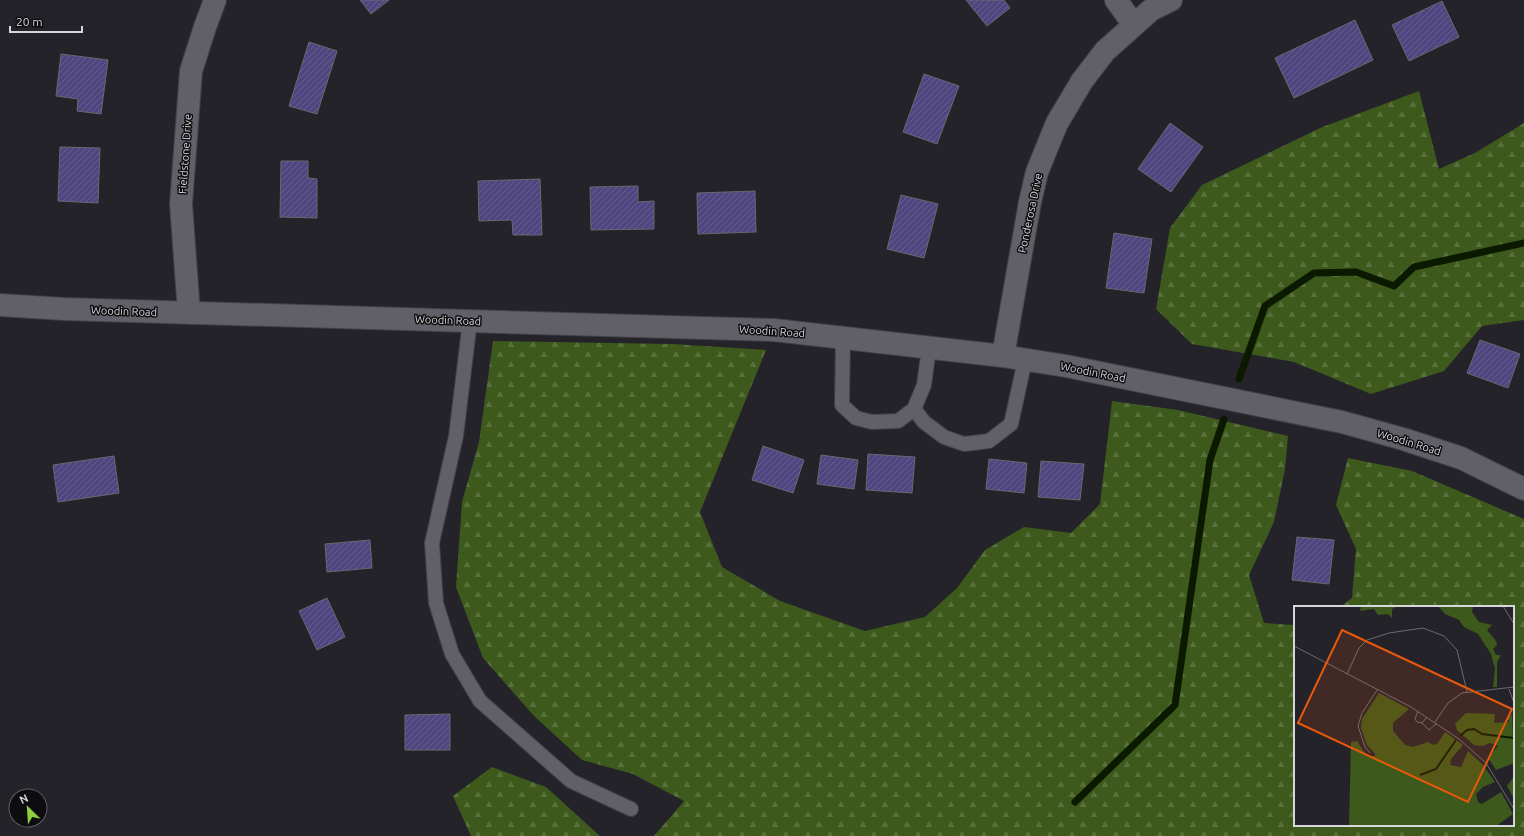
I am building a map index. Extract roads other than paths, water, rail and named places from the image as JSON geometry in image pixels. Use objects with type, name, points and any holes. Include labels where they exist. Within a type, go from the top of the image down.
[{"type":"street","name":"Fieldstone Drive","points":[[189,313],[181,204],[191,71],[215,0]]},
{"type":"street","points":[[1116,0],[1134,25]]},
{"type":"street","name":"Ponderosa Drive","points":[[1003,356],[1030,202],[1037,172],[1054,130],[1082,81],[1106,51],[1151,10],[1171,0]]},
{"type":"street","name":"Woodin Road","points":[[0,305],[64,309],[774,330],[1003,356],[1082,369],[1342,422],[1403,439],[1461,458],[1524,489]]},
{"type":"lane","points":[[470,321],[456,436],[432,543],[436,603],[452,654],[480,701],[571,781],[631,809]]},
{"type":"lane","points":[[843,338],[842,405],[856,418],[872,422],[898,421],[914,409],[924,385],[929,348]]},
{"type":"lane","points":[[914,409],[924,422],[944,437],[964,444],[989,441],[1011,424],[1025,360]]},
{"type":"waterway","points":[[1239,379],[1265,306],[1314,273],[1356,272],[1394,286],[1414,267],[1524,243]]},
{"type":"waterway","points":[[1075,802],[1175,705],[1210,460],[1224,419]]}]
